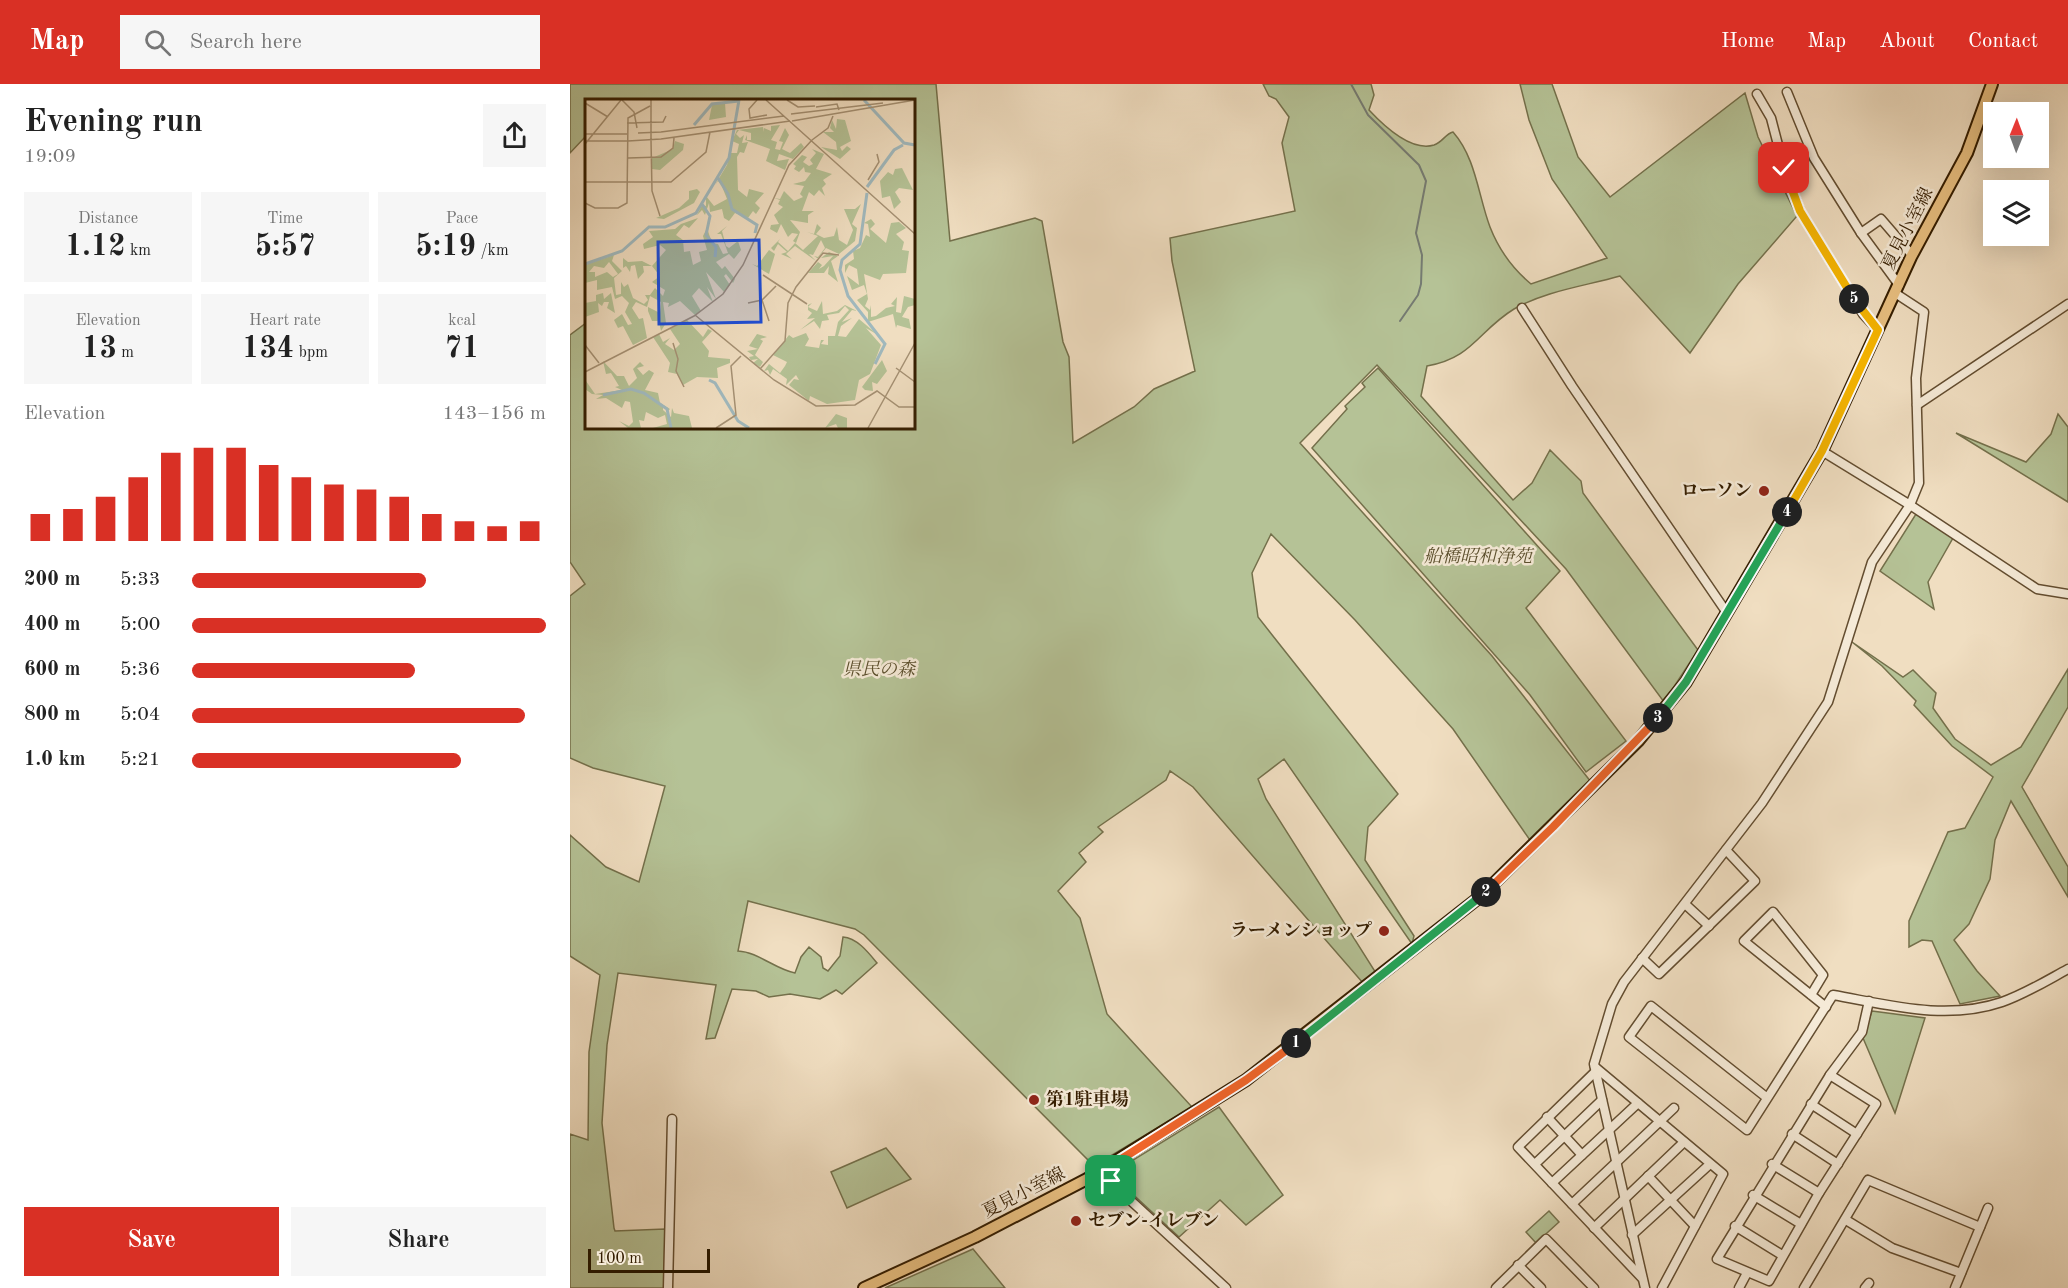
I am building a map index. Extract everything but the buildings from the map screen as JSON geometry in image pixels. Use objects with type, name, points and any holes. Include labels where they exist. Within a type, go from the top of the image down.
[{"type":"main road","name":"夏見小室線","points":[[864,1288],[975,1237],[1104,1170],[1246,1080],[1481,896],[1525,856],[1662,714],[1686,682],[1822,451],[1912,255],[1967,153],[1992,84]]},
{"type":"street","points":[[1644,1283],[1595,1069],[1594,1057],[1612,1004],[1624,982],[1762,803],[1828,702],[1872,562],[1910,505],[1920,475],[1916,378],[1924,312],[1897,289],[1814,158],[1787,92]]},
{"type":"street","points":[[1757,94],[1771,118],[1784,168],[1800,211],[1863,314],[1878,330]]},
{"type":"street","points":[[1861,233],[1881,219],[1912,255]]},
{"type":"street","points":[[1917,405],[2068,304]]},
{"type":"street","points":[[1522,308],[1572,386],[1726,613]]},
{"type":"street","points":[[1822,451],[1910,505],[2037,589],[2068,594]]},
{"type":"street","points":[[1642,958],[1659,975],[1755,881],[1726,850]]},
{"type":"street","points":[[1684,904],[1709,926]]},
{"type":"street","points":[[1810,995],[1823,975],[1773,912],[1744,941],[1810,995],[1826,1007]]},
{"type":"street","points":[[1766,1097],[1651,1006],[1629,1037],[1747,1130],[1833,995],[1929,1011],[1974,1009],[2021,995],[2068,969]]},
{"type":"street","points":[[1830,1075],[1876,1104],[1819,1193],[1768,1281],[1717,1259],[1772,1164],[1830,1075],[1862,1032],[1872,1002]]},
{"type":"street","points":[[1595,1069],[1723,1174],[1662,1288]]},
{"type":"street","points":[[1595,1069],[1518,1144],[1644,1283]]},
{"type":"street","points":[[1535,1164],[1602,1100]]},
{"type":"street","points":[[1552,1183],[1638,1103]]},
{"type":"street","points":[[1811,1104],[1857,1134]]},
{"type":"street","points":[[1572,1204],[1674,1108]]},
{"type":"street","points":[[1547,1117],[1582,1155]]},
{"type":"street","points":[[668,1288],[672,1119]]},
{"type":"street","points":[[1792,1134],[1838,1164]]},
{"type":"street","points":[[1594,1228],[1684,1142]]},
{"type":"street","points":[[1632,1235],[1710,1164]]},
{"type":"street","points":[[1772,1164],[1819,1193]]},
{"type":"street","points":[[1104,1170],[1117,1188],[1226,1288]]},
{"type":"street","points":[[1648,1176],[1695,1226]]},
{"type":"street","points":[[1804,1288],[1868,1180],[1980,1227]]},
{"type":"street","points":[[1754,1195],[1801,1224]]},
{"type":"street","points":[[1955,1288],[1988,1208]]},
{"type":"street","points":[[1846,1220],[1893,1248],[1961,1273]]},
{"type":"street","points":[[1735,1226],[1782,1255]]},
{"type":"street","points":[[1496,1288],[1546,1239],[1594,1288]]},
{"type":"street","points":[[1518,1265],[1541,1288]]},
{"type":"street","points":[[1739,1288],[1747,1273]]},
{"type":"green space","name":"県民の森","points":[[570,84],[936,84],[950,241],[1035,218],[1042,221],[1063,342],[1069,357],[1073,443],[1134,407],[1154,389],[1195,371],[1172,261],[1170,238],[1295,211],[1282,143],[1289,117],[1276,99],[1269,96],[1263,84],[1371,84],[1374,95],[1369,110],[1398,136],[1416,145],[1425,146],[1440,142],[1453,132],[1461,142],[1472,165],[1486,215],[1498,244],[1512,265],[1531,284],[1607,258],[1552,179],[1529,120],[1520,84],[1552,84],[1578,157],[1610,197],[1745,93],[1758,137],[1797,216],[1738,284],[1690,353],[1620,276],[1552,293],[1514,309],[1455,357],[1427,366],[1421,396],[1513,500],[1532,483],[1550,450],[1581,481],[1583,493],[1698,650],[1664,702],[1566,569],[1377,365],[1300,443],[1492,656],[1591,782],[1532,843],[1453,729],[1355,620],[1271,534],[1252,573],[1258,617],[1398,794],[1368,827],[1365,860],[1414,936],[1412,944],[1284,759],[1258,779],[1266,799],[1376,973],[1363,983],[1193,787],[1170,771],[1166,780],[1098,827],[1103,832],[1079,853],[1086,862],[1058,891],[1080,918],[1107,1014],[1192,1107],[1094,1166],[864,935],[855,929],[748,901],[738,951],[753,954],[795,973],[801,957],[809,947],[821,957],[823,968],[828,971],[840,956],[843,937],[858,943],[877,963],[842,994],[836,990],[820,999],[790,994],[769,997],[756,991],[732,989],[715,1038],[706,1039],[716,985],[618,973],[607,1045],[602,1123],[614,1228],[615,1231],[665,1229],[664,1288],[570,1288],[570,1134],[588,1140],[589,1052],[600,975],[570,956],[570,835],[606,867],[639,882],[665,786],[593,768],[570,758],[570,596],[585,584],[570,562],[570,335],[585,324],[585,429],[915,429],[915,99],[585,99],[585,137],[570,153]]},
{"type":"green space","name":"船橋昭和浄苑","points":[[1378,368],[1560,571],[1526,608],[1626,741],[1586,772],[1530,695],[1312,448],[1347,409],[1345,406],[1365,387],[1362,383]]},
{"type":"green space","points":[[2058,414],[2068,427],[2068,502],[1956,433],[2026,462],[2051,434]]},
{"type":"green space","points":[[1916,514],[1953,538],[1928,582],[1934,609],[1880,571]]},
{"type":"green space","points":[[1852,642],[1903,677],[1913,670],[1936,693],[1933,708],[1955,739],[1991,765],[2021,747],[2068,669],[2068,707],[2022,787],[2068,867],[2068,897],[2011,801],[1995,840],[1990,879],[1969,924],[1954,940],[1977,971],[2000,996],[1960,1004],[1932,941],[1922,940],[1909,947],[1909,921],[1948,832],[1965,828],[1993,777],[1952,746],[1914,705],[1916,701],[1882,666]]},
{"type":"green space","points":[[1872,1011],[1925,1018],[1895,1113],[1863,1038]]},
{"type":"green space","points":[[1219,1107],[1283,1195],[1246,1225],[1220,1200],[1179,1237],[1125,1187],[1120,1171],[1125,1165]]},
{"type":"green space","points":[[886,1148],[911,1179],[847,1208],[831,1172]]},
{"type":"green space","points":[[1549,1211],[1559,1222],[1536,1243],[1526,1232]]},
{"type":"green space","points":[[973,1249],[1005,1288],[885,1288]]},
{"type":"waterway","points":[[1351,84],[1368,115],[1419,165],[1426,181],[1416,233],[1422,255],[1421,284],[1418,295],[1400,321]]},
{"type":"place","name":"ローソン","points":[[1764,491]]},
{"type":"place","name":"ラーメンショップ","points":[[1384,931]]},
{"type":"place","name":"第1駐車場","points":[[1034,1100]]},
{"type":"place","name":"セブン-イレブン","points":[[1076,1221]]},
{"type":"route","points":[[1111,1181],[1104,1170],[1246,1080],[1367,988],[1481,896],[1517,864],[1638,741],[1686,682],[1822,451],[1878,330],[1863,314],[1800,211],[1784,168]]}]
